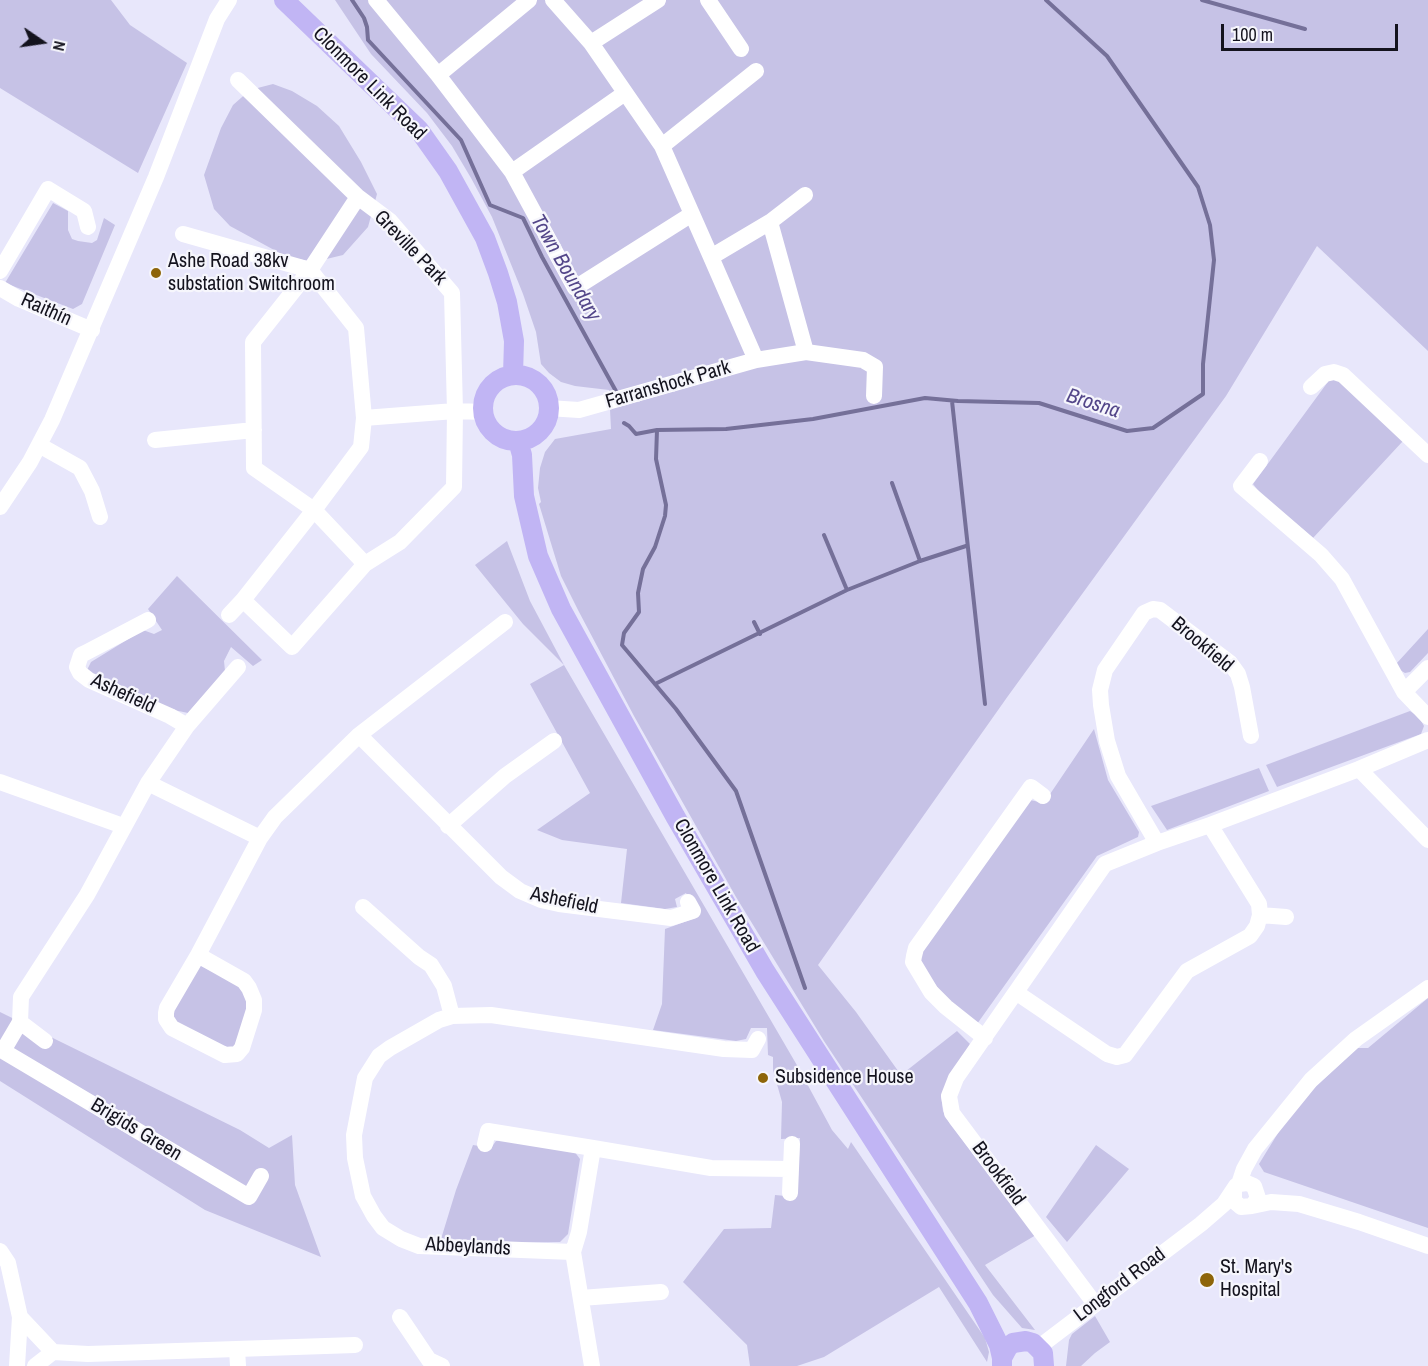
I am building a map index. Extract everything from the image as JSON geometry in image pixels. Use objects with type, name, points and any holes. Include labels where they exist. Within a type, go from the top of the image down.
[{"type":"main road","name":"Clonmore Link Road","points":[[284,0],[419,130],[448,171],[485,238],[498,273],[507,302],[514,341],[513,375]]},
{"type":"main road","points":[[513,375],[533,380],[542,388],[547,397],[548,408],[547,418],[536,434],[518,441],[499,436],[486,422],[469,412],[483,402],[487,392],[494,384],[513,375]]},
{"type":"main road","name":"Clonmore Link Road","points":[[518,441],[522,455],[524,496],[538,556],[561,609],[675,816],[765,971],[978,1303],[996,1338],[1001,1363]]},
{"type":"main road","name":"Clonmore Link Road","points":[[978,1303],[1019,1341]]},
{"type":"main road","points":[[1001,1363],[1008,1347],[1019,1341],[1033,1343],[1043,1360]]},
{"type":"street","points":[[217,18],[218,0]]},
{"type":"street","points":[[0,507],[39,445],[92,330],[156,177],[217,18],[229,0]]},
{"type":"street","points":[[376,0],[438,75],[512,172],[575,288],[692,214]]},
{"type":"street","points":[[438,75],[529,0]]},
{"type":"street","name":"Farranshock Park","points":[[554,0],[591,43],[662,146],[756,360]]},
{"type":"street","points":[[591,43],[658,0]]},
{"type":"street","points":[[708,0],[741,49]]},
{"type":"street","points":[[662,146],[756,71]]},
{"type":"street","name":"Greville Park","points":[[238,80],[358,197],[390,221],[453,293],[469,412],[454,487],[400,542],[366,564],[292,647],[243,600]]},
{"type":"street","points":[[512,172],[625,93]]},
{"type":"street","points":[[0,271],[48,189],[84,211],[88,227]]},
{"type":"street","points":[[711,257],[770,222],[805,195]]},
{"type":"street","name":"Greville Park","points":[[358,197],[310,270],[253,342],[254,468],[314,510],[366,564]]},
{"type":"street","points":[[770,222],[806,352]]},
{"type":"street","points":[[183,234],[310,270],[356,328],[364,418],[362,447],[229,615]]},
{"type":"street","name":"Raithín","points":[[0,288],[19,299],[92,330]]},
{"type":"street","name":"Farranshock Park","points":[[548,408],[579,410],[756,360],[806,352],[863,360],[875,367],[874,396]]},
{"type":"street","points":[[1311,387],[1325,374],[1334,372],[1343,375],[1428,455]]},
{"type":"street","points":[[364,418],[469,412]]},
{"type":"street","points":[[155,440],[254,430]]},
{"type":"street","points":[[39,445],[80,468],[92,491],[100,517]]},
{"type":"street","points":[[1260,461],[1241,486],[1321,555],[1342,579],[1404,692],[1428,717]]},
{"type":"street","name":"Brookfield","points":[[1157,843],[1118,776],[1107,741],[1100,690],[1105,670],[1144,613],[1153,609],[1160,610],[1230,663],[1238,674],[1242,687],[1251,736]]},
{"type":"street","name":"Ashefield","points":[[148,620],[81,655],[77,667],[80,673],[89,680],[170,716],[187,726]]},
{"type":"street","points":[[198,955],[244,981],[254,999],[254,1010],[242,1048],[237,1054],[225,1055],[172,1028],[166,1019],[167,1008],[260,838],[275,817],[359,735],[505,622]]},
{"type":"street","points":[[1,1050],[20,1022],[21,997],[87,895],[148,783],[187,726],[238,667]]},
{"type":"street","points":[[1404,692],[1428,669]]},
{"type":"street","name":"Ashefield","points":[[359,735],[448,826],[501,877],[520,891],[541,900],[671,918],[693,911],[688,902]]},
{"type":"street","name":"Brookfield","points":[[1095,1304],[957,1119],[950,1107],[950,1089],[1105,864],[1359,769],[1428,740]]},
{"type":"street","points":[[448,826],[506,776],[554,741]]},
{"type":"street","points":[[1359,769],[1428,840]]},
{"type":"street","points":[[0,782],[123,826]]},
{"type":"street","points":[[148,783],[260,838]]},
{"type":"street","points":[[985,1038],[931,992],[913,962],[914,956],[916,948],[1031,787],[1043,796]]},
{"type":"street","points":[[1017,993],[1107,1054],[1118,1057],[1125,1055],[1187,971],[1250,936],[1257,926],[1260,915],[1259,904],[1210,825]]},
{"type":"street","points":[[363,908],[418,957],[431,965],[444,986],[452,1016]]},
{"type":"street","points":[[1260,915],[1286,917]]},
{"type":"street","points":[[1247,1207],[1234,1201],[1246,1188],[1266,1134],[1311,1080],[1356,1039],[1428,988]]},
{"type":"street","name":"Abbeylands","points":[[573,1252],[419,1246],[383,1228],[363,1196],[355,1158],[354,1135],[365,1078],[379,1056],[439,1020],[452,1016],[491,1015],[724,1049],[752,1050],[758,1040]]},
{"type":"street","points":[[20,1022],[45,1041]]},
{"type":"street","name":"Brigids Green","points":[[1,1050],[249,1197],[261,1176]]},
{"type":"street","points":[[485,1144],[488,1131],[711,1168],[791,1169]]},
{"type":"street","points":[[790,1193],[792,1144]]},
{"type":"street","points":[[592,1366],[573,1252],[579,1232],[593,1148]]},
{"type":"street","points":[[1246,1188],[1326,1211],[1428,1246]]},
{"type":"street","points":[[1246,1188],[1258,1198],[1247,1207]]},
{"type":"street","points":[[1201,1224],[1246,1188]]},
{"type":"street","points":[[1201,1224],[1224,1211],[1271,1202],[1299,1204]]},
{"type":"street","name":"Longford Road","points":[[1043,1360],[1095,1304],[1201,1224]]},
{"type":"street","points":[[0,1251],[8,1263],[20,1317],[17,1366]]},
{"type":"street","points":[[580,1298],[661,1292]]},
{"type":"street","points":[[20,1317],[54,1352]]},
{"type":"street","points":[[400,1317],[429,1360],[442,1366]]},
{"type":"street","points":[[35,1366],[54,1352],[88,1354],[355,1345]]},
{"type":"street","points":[[237,1349],[238,1366]]},
{"type":"shaded area","points":[[0,0],[111,0],[130,25],[187,63],[138,173],[0,88]]},
{"type":"shaded area","points":[[335,0],[1428,0],[1428,351],[1317,246],[1226,396],[1008,696],[818,965],[856,1012],[901,1075],[957,1031],[970,1044],[941,1095],[943,1111],[950,1124],[1036,1235],[985,1265],[1035,1330],[1022,1328],[993,1295],[824,1041],[736,897],[634,716],[578,610],[561,576],[539,504],[541,502],[538,488],[540,468],[545,452],[555,439],[611,429],[609,390],[561,382],[541,364],[536,332],[523,294],[492,217],[471,178],[452,146],[427,113],[371,54]]},
{"type":"shaded area","points":[[273,84],[292,91],[317,106],[339,126],[377,194],[368,227],[343,255],[314,262],[287,257],[230,226],[214,209],[204,175],[221,128],[233,105],[250,90]]},
{"type":"shaded area","points":[[53,203],[68,211],[68,230],[72,239],[92,243],[97,240],[104,218],[115,225],[82,304],[73,309],[5,283]]},
{"type":"shaded area","points":[[1330,379],[1338,379],[1403,441],[1313,538],[1261,494],[1253,484]]},
{"type":"shaded area","points":[[507,541],[530,601],[564,665],[523,624],[475,565]]},
{"type":"shaded area","points":[[177,576],[262,660],[253,666],[231,647],[224,661],[225,671],[188,713],[174,710],[90,674],[87,670],[91,662],[143,630],[154,634],[162,630],[148,609]]},
{"type":"shaded area","points":[[1428,629],[1428,653],[1410,672],[1405,673],[1400,670],[1396,664]]},
{"type":"shaded area","points":[[564,665],[798,1067],[832,1130],[848,1149],[851,1142],[985,1338],[989,1352],[987,1362],[939,1287],[824,1357],[797,1366],[750,1366],[747,1345],[683,1282],[724,1229],[771,1228],[775,1195],[797,1197],[800,1138],[781,1139],[782,1102],[773,1070],[773,1057],[768,1055],[767,1028],[751,1028],[746,1039],[736,1041],[653,1030],[662,1004],[665,929],[698,917],[686,893],[675,899],[677,907],[665,909],[621,903],[627,849],[562,840],[537,830],[590,793],[530,684]]},
{"type":"shaded area","points":[[1410,711],[1419,717],[1424,726],[1421,734],[1277,787],[1266,765]]},
{"type":"shaded area","points":[[1094,729],[1108,780],[1139,832],[1138,837],[1097,856],[977,1024],[943,995],[921,965],[921,953],[1030,800],[1044,803]]},
{"type":"shaded area","points":[[1259,768],[1269,791],[1167,830],[1151,806]]},
{"type":"shaded area","points":[[197,964],[242,986],[250,1003],[241,1041],[229,1051],[176,1024],[171,1008]]},
{"type":"shaded area","points":[[1428,998],[1428,1228],[1264,1172],[1259,1164],[1294,1107],[1357,1048],[1368,1048]]},
{"type":"shaded area","points":[[0,1012],[240,1130],[269,1148],[292,1135],[295,1185],[321,1257],[205,1210],[0,1081]]},
{"type":"shaded area","points":[[502,1139],[574,1151],[580,1159],[568,1234],[560,1242],[489,1243],[441,1239],[473,1145],[491,1148],[496,1141]]},
{"type":"shaded area","points":[[1096,1145],[1129,1169],[1067,1242],[1046,1217]]},
{"type":"shaded area","points":[[1095,1316],[1110,1342],[1081,1366],[1066,1366],[1069,1340],[1072,1334]]},
{"type":"waterway","name":"Town Boundary","points":[[352,0],[364,18],[368,40],[461,140],[490,205],[523,218],[617,393]]},
{"type":"waterway","name":"Brosna","points":[[624,423],[636,434],[657,430],[726,429],[813,419],[925,398],[1039,403],[1127,431],[1153,428],[1203,394],[1203,364],[1214,260],[1210,225],[1198,187],[1107,56],[1046,0]]},
{"type":"waterway","points":[[1202,0],[1305,29]]},
{"type":"waterway","points":[[952,401],[985,704]]},
{"type":"waterway","points":[[657,430],[656,459],[666,505],[665,516],[655,547],[643,569],[638,593],[639,612],[624,633],[622,645],[676,709],[736,791],[805,988]]},
{"type":"waterway","points":[[892,483],[920,561]]},
{"type":"waterway","points":[[824,535],[847,590]]},
{"type":"waterway","points":[[655,684],[847,590],[920,561],[966,546]]},
{"type":"waterway","points":[[754,622],[760,634]]},
{"type":"place","name":"Ashe Road 38kv substation Switchroom","points":[[156,273]]},
{"type":"place","name":"Subsidence House","points":[[763,1078]]},
{"type":"place","name":"St. Mary's Hospital","points":[[1207,1280]]}]
